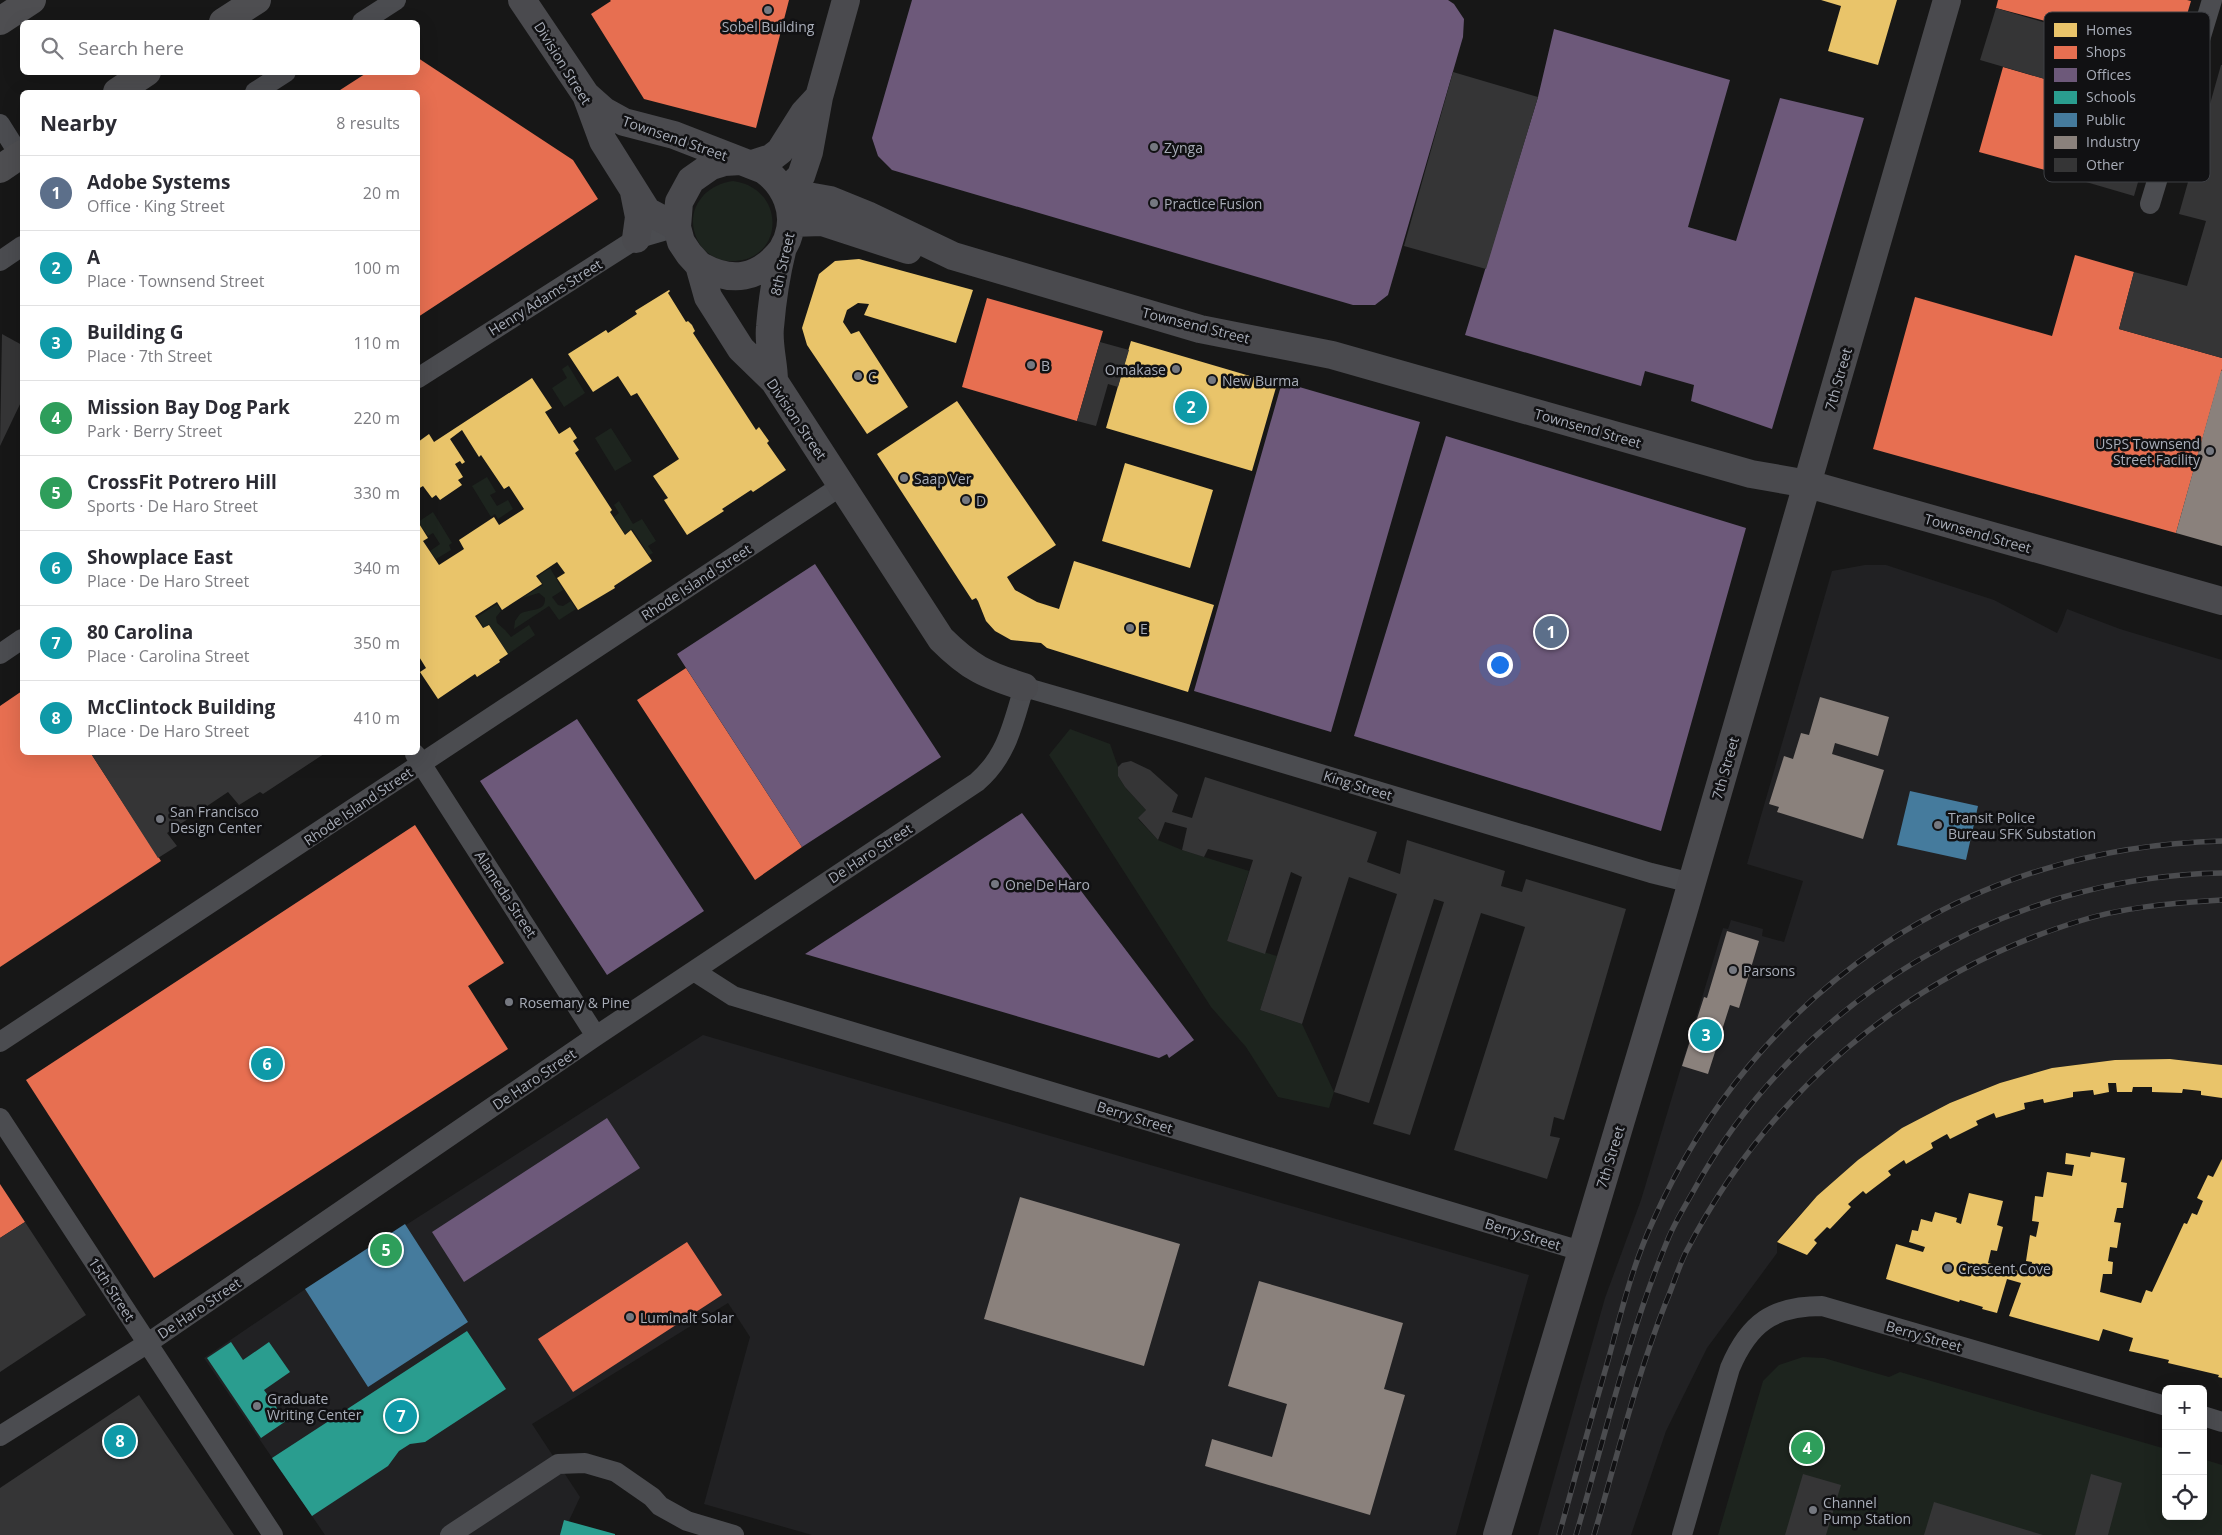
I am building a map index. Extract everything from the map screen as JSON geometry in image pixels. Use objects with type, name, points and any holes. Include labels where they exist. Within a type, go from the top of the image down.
[{"type":"highway","points":[[0,21],[32,0]]},
{"type":"highway","points":[[226,20],[258,0]]},
{"type":"highway","points":[[120,90],[142,75]]},
{"type":"highway","points":[[0,169],[20,155]]},
{"type":"street","points":[[365,20],[396,0]]},
{"type":"street","name":"Division Street","points":[[522,0],[586,95],[603,140],[647,211],[677,227],[681,242],[699,265],[708,297],[741,349],[774,381],[941,639],[961,659],[979,671],[1024,687]]},
{"type":"street","points":[[785,192],[801,176],[809,152],[819,97],[846,0]]},
{"type":"street","name":"7th Street","points":[[1497,1535],[1692,883],[1947,0]]},
{"type":"street","points":[[2208,12],[2212,0]]},
{"type":"street","points":[[258,90],[281,75]]},
{"type":"street","name":"Townsend Street","points":[[586,95],[604,111],[624,122],[674,135],[747,163],[773,177],[785,192],[830,200],[867,215],[953,256],[1200,329],[1332,355],[1742,471],[1808,484],[2222,601]]},
{"type":"street","points":[[677,227],[679,202],[691,180],[711,166],[724,162],[747,163],[771,158],[780,152],[804,114],[819,97]]},
{"type":"street","points":[[0,124],[20,156]]},
{"type":"street","points":[[809,152],[817,182],[830,200]]},
{"type":"street","points":[[2150,204],[2157,182]]},
{"type":"street","points":[[634,190],[639,217],[636,239]]},
{"type":"street","name":"8th Street","points":[[774,381],[770,328],[782,250],[788,238],[791,223],[790,205],[785,192]]},
{"type":"street","name":"Townsend Street","points":[[791,223],[822,222],[929,257],[953,256]]},
{"type":"street","name":"Henry Adams Street","points":[[420,377],[636,239],[677,227]]},
{"type":"street","points":[[0,261],[20,247]]},
{"type":"street","points":[[699,265],[723,276],[750,274],[762,269],[774,260],[782,250]]},
{"type":"street","name":"Rhode Island Street","points":[[0,1042],[418,758],[841,486]]},
{"type":"street","points":[[0,654],[20,640]]},
{"type":"street","name":"King Street","points":[[1024,687],[1190,734],[1651,873],[1692,883]]},
{"type":"street","name":"De Haro Street","points":[[0,1436],[148,1343],[596,1036],[977,782],[991,770],[1000,756],[1010,735],[1024,687]]},
{"type":"street","name":"Alameda Street","points":[[418,758],[596,1036]]},
{"type":"street","name":"Berry Street","points":[[694,971],[733,996],[1582,1251]]},
{"type":"street","name":"15th Street","points":[[0,1118],[273,1535]]},
{"type":"street","name":"Berry Street","points":[[1682,1535],[1730,1368],[1738,1348],[1757,1325],[1769,1316],[1786,1309],[1822,1306],[2162,1405]]},
{"type":"street","points":[[2207,1417],[2222,1422]]},
{"type":"street","points":[[450,1535],[558,1464],[584,1463],[616,1472],[660,1506],[687,1521],[734,1535]]},
{"type":"shaded area","points":[[733,181],[751,186],[763,197],[770,210],[773,224],[770,238],[762,250],[749,258],[727,261],[710,255],[701,246],[695,235],[693,224],[697,204],[704,195],[722,184]]},
{"type":"shaded area","points":[[568,365],[585,393],[564,407],[552,388],[567,378],[562,369]]},
{"type":"shaded area","points":[[611,428],[632,461],[615,471],[595,438]]},
{"type":"shaded area","points":[[487,477],[496,492],[490,495],[497,506],[508,500],[513,509],[498,519],[495,514],[491,517],[472,486]]},
{"type":"shaded area","points":[[619,501],[633,524],[642,519],[656,541],[648,546],[653,553],[649,555],[632,529],[625,534],[614,517],[619,513],[614,505]]},
{"type":"shaded area","points":[[433,512],[452,543],[449,545],[451,550],[436,559],[430,551],[440,544],[433,533],[428,536],[420,525],[420,521]]},
{"type":"shaded area","points":[[1865,565],[1886,565],[1994,600],[2057,633],[2067,609],[2120,629],[2222,660],[2222,1065],[2170,1059],[2115,1060],[2052,1068],[2000,1083],[1950,1103],[1902,1128],[1858,1160],[1817,1196],[1780,1237],[1777,1242],[1777,1253],[1707,1348],[1666,1431],[1631,1535],[1538,1535],[1605,1298],[1641,1200],[1723,928],[1728,929],[1731,920],[1763,929],[1762,936],[1784,942],[1803,881],[1747,864],[1832,571]]},
{"type":"shaded area","points":[[550,568],[563,590],[552,597],[558,605],[563,606],[571,601],[576,609],[559,620],[549,606],[514,629],[515,621],[520,614],[540,608],[545,603],[545,598],[539,593],[522,598],[543,585],[538,576]]},
{"type":"shaded area","points":[[497,604],[501,611],[496,617],[497,623],[511,637],[529,625],[535,635],[508,654],[489,624],[484,628],[477,617]]},
{"type":"shaded area","points":[[1070,729],[1110,744],[1118,767],[1118,776],[1125,787],[1146,810],[1138,819],[1158,840],[1182,850],[1249,871],[1227,941],[1277,956],[1260,1010],[1302,1024],[1334,1092],[1329,1108],[1278,1097],[1246,1047],[1211,1007],[1049,755]]},
{"type":"shaded area","points":[[703,1035],[1529,1275],[1456,1535],[812,1535],[704,1504],[750,1337],[728,1303],[532,1424],[580,1497],[567,1525],[601,1535],[325,1535],[204,1358],[301,1292]]},
{"type":"shaded area","points":[[1803,1357],[1824,1358],[1889,1377],[1900,1372],[2162,1448],[2162,1520],[2207,1520],[2207,1460],[2222,1465],[2222,1535],[1718,1535],[1763,1381],[1779,1365]]},
{"type":"building: Homes","points":[[1821,0],[1897,0],[1878,65],[1828,51],[1841,6]]},
{"type":"building: Homes","name":"C","points":[[859,259],[973,290],[956,343],[864,315],[869,304],[858,303],[847,310],[843,322],[851,334],[859,331],[908,407],[867,434],[807,345],[802,328],[819,274],[835,261]]},
{"type":"building: Homes","points":[[669,290],[668,293],[686,322],[688,321],[692,325],[695,331],[693,333],[756,430],[759,427],[769,441],[767,443],[786,470],[753,492],[751,490],[722,509],[724,511],[687,535],[664,500],[668,498],[653,476],[679,459],[637,393],[631,396],[618,376],[593,392],[568,354],[606,330],[608,333],[637,314],[635,311]]},
{"type":"building: Homes","points":[[1131,341],[1277,384],[1252,471],[1106,428]]},
{"type":"building: Homes","points":[[532,378],[552,408],[545,412],[559,434],[570,427],[577,438],[573,441],[579,450],[575,453],[612,510],[610,512],[625,535],[631,530],[652,561],[614,586],[615,588],[578,610],[557,578],[565,573],[557,562],[536,576],[542,584],[502,610],[497,602],[475,616],[483,628],[489,625],[508,654],[499,660],[500,662],[477,677],[475,674],[438,699],[420,672],[426,668],[420,658],[420,525],[428,538],[423,541],[439,565],[464,549],[459,540],[494,517],[499,525],[524,509],[509,486],[504,489],[481,455],[479,457],[462,430],[450,439],[465,462],[462,464],[460,461],[455,464],[463,477],[458,480],[462,485],[440,500],[436,495],[432,498],[423,486],[420,488],[420,441],[429,434],[434,442]]},
{"type":"building: Homes","name":"D","points":[[957,401],[1056,545],[1007,577],[1015,590],[1037,602],[1059,609],[1074,561],[1214,605],[1188,692],[1047,648],[1041,643],[1011,640],[995,631],[986,621],[978,601],[976,598],[972,600],[877,454]]},
{"type":"building: Homes","points":[[1125,463],[1213,490],[1190,568],[1102,541]]},
{"type":"building: Homes","points":[[2170,1059],[2222,1065],[2222,1098],[2201,1095],[2201,1091],[2183,1089],[2182,1093],[2152,1092],[2152,1087],[2133,1087],[2132,1092],[2117,1092],[2116,1083],[2108,1083],[2109,1092],[2094,1095],[2093,1090],[2073,1092],[2073,1097],[2044,1103],[2043,1099],[2024,1103],[2025,1109],[1996,1118],[1994,1113],[1976,1121],[1978,1125],[1950,1139],[1947,1134],[1931,1143],[1933,1148],[1906,1164],[1904,1160],[1888,1171],[1891,1175],[1866,1194],[1863,1191],[1848,1204],[1851,1207],[1830,1229],[1827,1227],[1814,1240],[1817,1243],[1807,1255],[1777,1242],[1817,1196],[1858,1160],[1902,1128],[1950,1103],[2000,1083],[2052,1068],[2115,1060]]},
{"type":"building: Homes","name":"Crescent Cove","points":[[2091,1152],[2125,1158],[2121,1182],[2127,1183],[2123,1208],[2117,1208],[2114,1222],[2121,1223],[2117,1248],[2110,1247],[2108,1261],[2113,1262],[2112,1274],[2103,1274],[2100,1292],[2141,1303],[2146,1290],[2152,1292],[2184,1223],[2187,1224],[2192,1213],[2197,1215],[2203,1201],[2197,1198],[2208,1175],[2213,1177],[2222,1159],[2222,1378],[2218,1377],[2219,1375],[2168,1363],[2169,1360],[2129,1351],[2133,1338],[2103,1329],[2099,1341],[2009,1316],[2021,1283],[2007,1279],[1997,1313],[1982,1309],[1983,1307],[1960,1300],[1959,1302],[1886,1279],[1896,1244],[1923,1252],[1925,1247],[1909,1242],[1912,1230],[1918,1231],[1921,1219],[1932,1222],[1935,1212],[1957,1218],[1956,1222],[1961,1224],[1969,1193],[2003,1201],[1997,1225],[2003,1227],[1997,1251],[1991,1250],[1988,1263],[2030,1274],[2032,1262],[2026,1261],[2030,1235],[2036,1237],[2039,1222],[2032,1221],[2035,1196],[2043,1197],[2047,1172],[2072,1176],[2074,1165],[2065,1164],[2066,1153],[2090,1157]]},
{"type":"building: Shops","points":[[610,0],[789,0],[756,128],[644,99],[591,14]]},
{"type":"building: Shops","points":[[1998,0],[2191,1],[2188,12],[2044,12],[2044,21],[1996,8]]},
{"type":"building: Shops","points":[[420,59],[573,160],[598,199],[420,316],[420,90],[340,90],[363,75],[420,75]]},
{"type":"building: Shops","points":[[2003,67],[2044,79],[2044,170],[1979,152]]},
{"type":"building: Shops","points":[[2075,255],[2134,272],[2119,329],[2222,358],[2222,369],[2176,533],[1873,449],[1915,297],[2052,336]]},
{"type":"building: Shops","name":"B","points":[[987,298],[1103,331],[1077,421],[962,387]]},
{"type":"building: Shops","points":[[686,668],[802,847],[755,880],[637,700]]},
{"type":"building: Shops","points":[[20,692],[20,755],[92,755],[161,861],[0,967],[0,706]]},
{"type":"building: Shops","points":[[415,825],[504,963],[468,986],[508,1049],[154,1278],[26,1080]]},
{"type":"building: Shops","points":[[0,1184],[25,1222],[0,1238]]},
{"type":"building: Shops","name":"Luminalt Solar","points":[[687,1242],[722,1295],[573,1392],[538,1339]]},
{"type":"building: Offices","name":"Zynga","points":[[912,0],[1448,0],[1454,4],[1464,19],[1463,37],[1388,295],[1375,305],[1353,305],[892,170],[878,156],[872,138]]},
{"type":"building: Offices","points":[[1554,29],[1730,80],[1688,227],[1736,241],[1780,98],[1864,118],[1772,429],[1691,401],[1694,385],[1645,371],[1641,386],[1465,335],[1538,97]]},
{"type":"building: Offices","points":[[1282,382],[1420,422],[1331,732],[1194,691]]},
{"type":"building: Offices","points":[[1446,436],[1746,528],[1661,831],[1354,736]]},
{"type":"building: Offices","points":[[815,564],[941,757],[802,847],[677,654]]},
{"type":"building: Offices","points":[[577,719],[704,911],[607,975],[480,781]]},
{"type":"building: Offices","name":"One De Haro","points":[[1022,813],[1194,1040],[1169,1058],[1167,1054],[1159,1058],[805,954]]},
{"type":"building: Offices","points":[[607,1118],[640,1168],[464,1282],[432,1232]]},
{"type":"building: Schools","points":[[467,1331],[506,1389],[425,1442],[410,1444],[399,1451],[388,1466],[312,1516],[272,1458]]},
{"type":"building: Schools","name":"Graduate Writing Center","points":[[231,1342],[243,1360],[269,1342],[290,1372],[264,1390],[286,1421],[261,1438],[207,1358]]},
{"type":"building: Schools","points":[[564,1520],[615,1534],[615,1535],[560,1535]]},
{"type":"building: Public","name":"Transit Police Bureau SFK Substation","points":[[1910,791],[1978,806],[1966,860],[1897,845]]},
{"type":"building: Public","points":[[405,1224],[468,1322],[368,1387],[305,1289]]},
{"type":"building: Industry","name":"USPS Townsend Street Facility","points":[[2222,371],[2222,546],[2176,533]]},
{"type":"building: Industry","points":[[1820,697],[1889,717],[1878,756],[1835,743],[1832,754],[1884,770],[1863,839],[1777,812],[1779,807],[1769,804],[1784,756],[1793,759],[1801,733],[1809,735]]},
{"type":"building: Industry","points":[[1727,931],[1759,941],[1739,1008],[1730,1005],[1708,1074],[1682,1066],[1704,997],[1707,998]]},
{"type":"building: Industry","points":[[1020,1197],[1180,1244],[1144,1366],[984,1319]]},
{"type":"building: Industry","points":[[1259,1281],[1403,1323],[1384,1389],[1405,1395],[1370,1515],[1205,1466],[1212,1439],[1272,1457],[1287,1404],[1228,1386]]},
{"type":"building: Other","points":[[1996,8],[2044,22],[2044,79],[1980,60]]},
{"type":"building: Other","points":[[2222,65],[2222,358],[2119,329],[2134,272],[2187,286],[2206,221],[2179,214],[2188,182],[2210,182],[2210,104]]},
{"type":"building: Other","points":[[1453,72],[1538,97],[1486,269],[1404,246]]},
{"type":"building: Other","points":[[2086,182],[2138,182],[2134,196]]},
{"type":"building: Other","points":[[2,334],[20,344],[20,404],[0,446]]},
{"type":"building: Other","points":[[1100,342],[1129,350],[1118,387],[1108,384],[1096,426],[1077,421]]},
{"type":"building: Other","name":"San Francisco Design Center","points":[[92,755],[322,755],[263,794],[260,792],[239,805],[228,792],[167,833],[177,846],[158,858]]},
{"type":"building: Other","points":[[1131,761],[1150,770],[1178,795],[1172,812],[1192,818],[1205,777],[1377,832],[1367,862],[1400,874],[1407,840],[1505,871],[1501,886],[1522,892],[1526,879],[1626,909],[1564,1120],[1554,1117],[1550,1136],[1560,1138],[1547,1179],[1454,1150],[1525,927],[1481,913],[1410,1135],[1373,1124],[1444,902],[1434,899],[1369,1103],[1334,1092],[1397,894],[1349,877],[1302,1024],[1260,1010],[1302,877],[1291,872],[1265,954],[1227,941],[1253,860],[1208,849],[1204,857],[1182,850],[1187,828],[1165,822],[1158,840],[1138,818],[1146,810],[1125,787],[1118,776],[1118,767],[1122,763]]},
{"type":"building: Other","points":[[25,1222],[86,1315],[0,1372],[0,1238]]},
{"type":"building: Other","points":[[139,1395],[234,1535],[0,1535],[0,1488]]},
{"type":"building: Other","name":"Channel Pump Station","points":[[1803,1474],[1841,1485],[1826,1535],[1785,1535]]},
{"type":"building: Other","points":[[2091,1474],[2122,1483],[2108,1535],[2075,1535]]},
{"type":"building: Other","name":"Channel Pump Station","points":[[1934,1502],[2043,1535],[1924,1535]]},
{"type":"railway","points":[[1559,1535],[1633,1271],[1653,1221],[1697,1138],[1750,1065],[1812,1000],[1881,946],[1957,903],[2040,870],[2129,850],[2222,841]]},
{"type":"railway","points":[[1576,1535],[1629,1349],[1654,1275],[1671,1233],[1694,1190],[1737,1122],[1790,1061],[1849,1007],[1916,962],[1987,925],[2063,897],[2142,880],[2222,873]]},
{"type":"railway","points":[[1594,1535],[1645,1360],[1683,1258],[1719,1195],[1757,1142],[1799,1093],[1846,1048],[1898,1009],[1953,975],[2011,946],[2073,923],[2128,909],[2222,900]]},
{"type":"place","name":"Sobel Building","points":[[768,10]]},
{"type":"place","name":"Zynga","points":[[1154,147]]},
{"type":"place","name":"Practice Fusion","points":[[1154,203]]},
{"type":"place","name":"B","points":[[1031,365]]},
{"type":"place","name":"Omakase","points":[[1176,369]]},
{"type":"place","name":"C","points":[[858,376]]},
{"type":"place","name":"New Burma","points":[[1212,380]]},
{"type":"place","name":"A","points":[[1191,407]]},
{"type":"place","name":"USPS Townsend Street Facility","points":[[2210,451]]},
{"type":"place","name":"Saap Ver","points":[[904,478]]},
{"type":"place","name":"D","points":[[966,500]]},
{"type":"place","name":"E","points":[[1130,628]]},
{"type":"place","name":"Adobe Systems","points":[[1551,632]]},
{"type":"place","name":"San Francisco Design Center","points":[[160,819]]},
{"type":"place","name":"Transit Police Bureau SFK Substation","points":[[1938,825]]},
{"type":"place","name":"One De Haro","points":[[995,884]]},
{"type":"place","name":"Parsons","points":[[1733,970]]},
{"type":"place","name":"Rosemary & Pine","points":[[509,1002]]},
{"type":"place","name":"Building G","points":[[1706,1035]]},
{"type":"place","name":"Showplace East","points":[[267,1064]]},
{"type":"place","name":"CrossFit Potrero Hill","points":[[386,1250]]},
{"type":"place","name":"Crescent Cove","points":[[1948,1268]]},
{"type":"place","name":"Luminalt Solar","points":[[630,1317]]},
{"type":"place","name":"Graduate Writing Center","points":[[257,1406]]},
{"type":"place","name":"80 Carolina","points":[[401,1416]]},
{"type":"place","name":"McClintock Building","points":[[120,1441]]},
{"type":"place","name":"Mission Bay Dog Park","points":[[1807,1448]]},
{"type":"place","name":"Channel Pump Station","points":[[1813,1510]]}]
